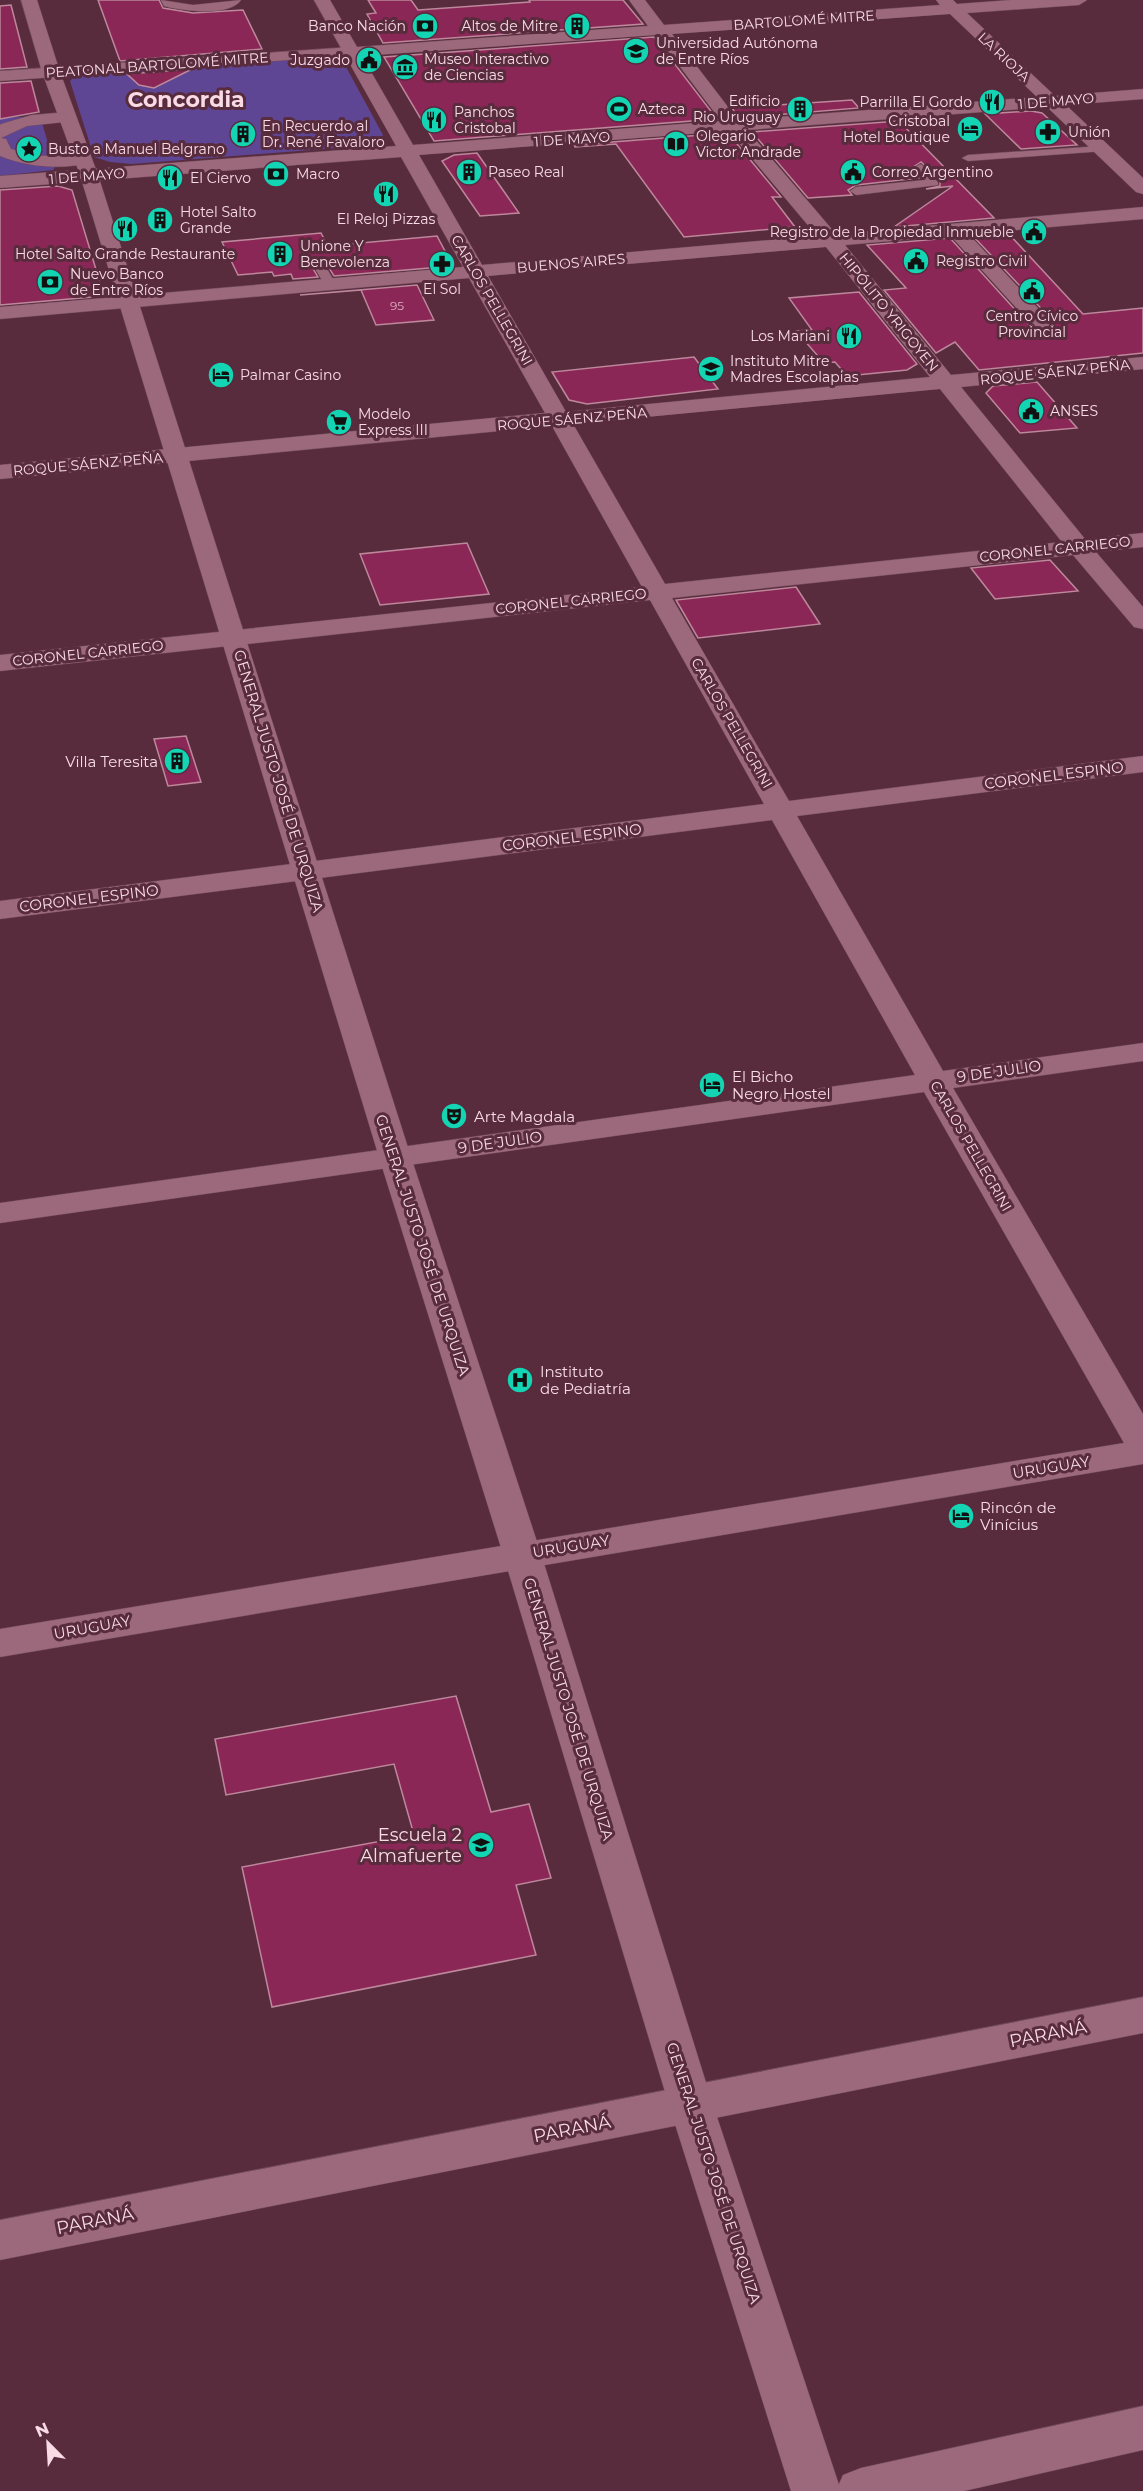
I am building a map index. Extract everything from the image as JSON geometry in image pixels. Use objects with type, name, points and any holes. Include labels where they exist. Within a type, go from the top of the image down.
[{"type":"street","name":"GENERAL JUSTO JOSÉ DE URQUIZA","points":[[29,0],[129,302],[395,1157],[522,1554],[691,2105],[816,2491]]},
{"type":"street","name":"CARLOS PELLEGRINI","points":[[322,0],[933,1080],[1143,1445]]},
{"type":"street","name":"HIPÓLITO YRIGOYEN","points":[[637,0],[734,126],[831,240],[1079,547],[1143,622]]},
{"type":"street","name":"BARTOLOMÉ MITRE","points":[[351,52],[660,30],[948,4],[1079,0]]},
{"type":"street","name":"LA RIOJA","points":[[948,4],[1143,188]]},
{"type":"street","name":"PEATONAL BARTOLOMÉ MITRE","points":[[0,76],[351,52]]},
{"type":"street","name":"1 DE MAYO","points":[[0,183],[86,167],[407,151],[1143,94]]},
{"type":"street","points":[[0,133],[14,124],[68,117]]},
{"type":"street","points":[[0,143],[4,152],[23,159],[86,167]]},
{"type":"street","name":"BUENOS AIRES","points":[[0,313],[129,302],[325,276],[476,271],[1143,213]]},
{"type":"street","points":[[955,230],[1042,324],[1042,332]]},
{"type":"street","name":"ROQUE SÁENZ PEÑA","points":[[0,472],[1143,363]]},
{"type":"street","name":"CORONEL CARRIEGO","points":[[0,663],[1143,540]]},
{"type":"street","name":"CORONEL ESPINO","points":[[0,910],[1143,764]]},
{"type":"street","name":"9 DE JULIO","points":[[0,1213],[1143,1052]]},
{"type":"street","name":"URUGUAY","points":[[0,1643],[1143,1452]]},
{"type":"street","name":"PARANÁ","points":[[0,2240],[1143,2016]]},
{"type":"street","points":[[861,2491],[1143,2428]]},
{"type":"lane","points":[[166,0],[168,4],[175,7],[194,8],[224,6],[236,0]]},
{"type":"lane","points":[[968,158],[1101,148]]},
{"type":"lane","points":[[856,191],[934,182],[920,168]]},
{"type":"shaded area","points":[[313,58],[331,60],[345,65],[383,135],[379,141],[363,146],[132,164],[110,162],[94,157],[70,81],[74,77],[85,75]]},
{"type":"shaded area","points":[[40,116],[55,167],[53,170],[0,176],[0,118]]},
{"type":"building","points":[[98,0],[159,0],[163,8],[193,13],[243,10],[262,49],[120,61]]},
{"type":"building","points":[[368,0],[411,0],[418,10],[530,2],[529,0],[623,0],[643,24],[383,43],[367,14],[376,13]]},
{"type":"building","points":[[11,5],[27,67],[0,69],[0,6]]},
{"type":"building","points":[[654,37],[717,119],[434,141],[384,57]]},
{"type":"building","points":[[192,69],[154,88],[139,85],[127,74]]},
{"type":"building","points":[[31,81],[39,112],[0,119],[0,83]]},
{"type":"building","name":"Edificio Rio Uruguay","points":[[852,100],[859,108],[739,118],[732,108]]},
{"type":"building","points":[[1031,111],[1042,113],[1077,145],[1021,149],[985,114]]},
{"type":"building","points":[[899,121],[994,218],[894,227],[953,186],[926,189],[940,186],[940,179],[921,162],[912,168],[920,178],[856,185],[848,190],[852,195],[808,198],[752,132]]},
{"type":"building","points":[[728,133],[781,197],[772,197],[795,227],[684,237],[616,144],[575,147],[574,145]]},
{"type":"building","points":[[477,153],[519,213],[480,216],[442,161],[454,155]]},
{"type":"building","points":[[58,186],[72,190],[104,296],[0,305],[0,190]]},
{"type":"building","points":[[321,233],[328,246],[437,236],[453,266],[334,276],[326,263],[321,261],[312,267],[318,277],[293,279],[291,274],[274,276],[272,272],[238,275],[222,242]]},
{"type":"building","points":[[1008,233],[1083,314],[1143,308],[1143,353],[979,370],[955,342],[936,353],[884,290],[906,288],[867,245],[950,238],[1030,326],[1034,338],[1049,338],[1054,328],[1051,319],[973,236]]},
{"type":"building","points":[[417,285],[434,320],[376,325],[361,290],[300,295]]},
{"type":"building","points":[[859,292],[917,364],[907,370],[847,376],[835,362],[824,363],[796,331],[812,330],[789,298]]},
{"type":"building","points":[[694,357],[718,389],[587,404],[569,400],[552,372]]},
{"type":"building","name":"ANSES","points":[[1037,382],[1077,428],[1020,433],[986,393],[993,386]]},
{"type":"building","points":[[467,543],[489,594],[380,605],[360,554]]},
{"type":"building","points":[[1050,560],[1078,591],[995,599],[971,568]]},
{"type":"building","points":[[796,587],[820,624],[698,638],[676,600]]},
{"type":"building","name":"Villa Teresita","points":[[186,736],[201,782],[168,786],[154,739]]},
{"type":"building","points":[[456,1696],[491,1812],[529,1804],[551,1878],[516,1885],[536,1955],[272,2007],[242,1867],[414,1835],[394,1764],[226,1795],[215,1739]]},
{"type":"place","name":"Banco Nación","points":[[425,26]]},
{"type":"place","name":"Altos de Mitre","points":[[577,26]]},
{"type":"place","name":"Universidad Autónoma de Entre Ríos","points":[[636,51]]},
{"type":"place","name":"Juzgado","points":[[369,60]]},
{"type":"place","name":"Museo Interactivo de Ciencias","points":[[405,67]]},
{"type":"place","name":"Parrilla El Gordo","points":[[992,102]]},
{"type":"place","name":"Azteca","points":[[619,109]]},
{"type":"place","name":"Edificio Rio Uruguay","points":[[800,109]]},
{"type":"place","name":"Panchos Cristobal","points":[[434,120]]},
{"type":"place","name":"Cristobal Hotel Boutique","points":[[970,129]]},
{"type":"place","name":"Unión","points":[[1048,132]]},
{"type":"place","name":"En Recuerdo al Dr. René Favaloro","points":[[243,134]]},
{"type":"place","name":"Olegario Victor Andrade","points":[[676,144]]},
{"type":"place","name":"Busto a Manuel Belgrano","points":[[29,149]]},
{"type":"place","name":"Paseo Real","points":[[469,172]]},
{"type":"place","name":"Correo Argentino","points":[[853,172]]},
{"type":"place","name":"Macro","points":[[276,174]]},
{"type":"place","name":"El Ciervo","points":[[170,178]]},
{"type":"place","name":"El Reloj Pizzas","points":[[386,194]]},
{"type":"place","name":"Hotel Salto Grande","points":[[160,220]]},
{"type":"place","name":"Hotel Salto Grande Restaurante","points":[[125,229]]},
{"type":"place","name":"Registro de la Propiedad Inmueble","points":[[1034,232]]},
{"type":"place","name":"Unione Y Benevolenza","points":[[280,254]]},
{"type":"place","name":"Registro Civil","points":[[916,261]]},
{"type":"place","name":"El Sol","points":[[442,264]]},
{"type":"place","name":"Nuevo Banco de Entre Ríos","points":[[50,282]]},
{"type":"place","name":"Centro Cívico Provincial","points":[[1032,291]]},
{"type":"place","name":"Los Mariani","points":[[849,336]]},
{"type":"place","name":"Instituto Mitre Madres Escolapias","points":[[711,369]]},
{"type":"place","name":"Palmar Casino","points":[[221,375]]},
{"type":"place","name":"ANSES","points":[[1031,411]]},
{"type":"place","name":"Modelo Express III","points":[[339,422]]},
{"type":"place","name":"Villa Teresita","points":[[177,761]]},
{"type":"place","name":"El Bicho Negro Hostel","points":[[712,1085]]},
{"type":"place","name":"Arte Magdala","points":[[454,1116]]},
{"type":"place","name":"Instituto de Pediatría","points":[[520,1380]]},
{"type":"place","name":"Rincón de Vinícius","points":[[961,1516]]},
{"type":"place","name":"Escuela 2 Almafuerte","points":[[481,1845]]},
{"type":"district","name":"Concordia","points":[[186,99]]}]
